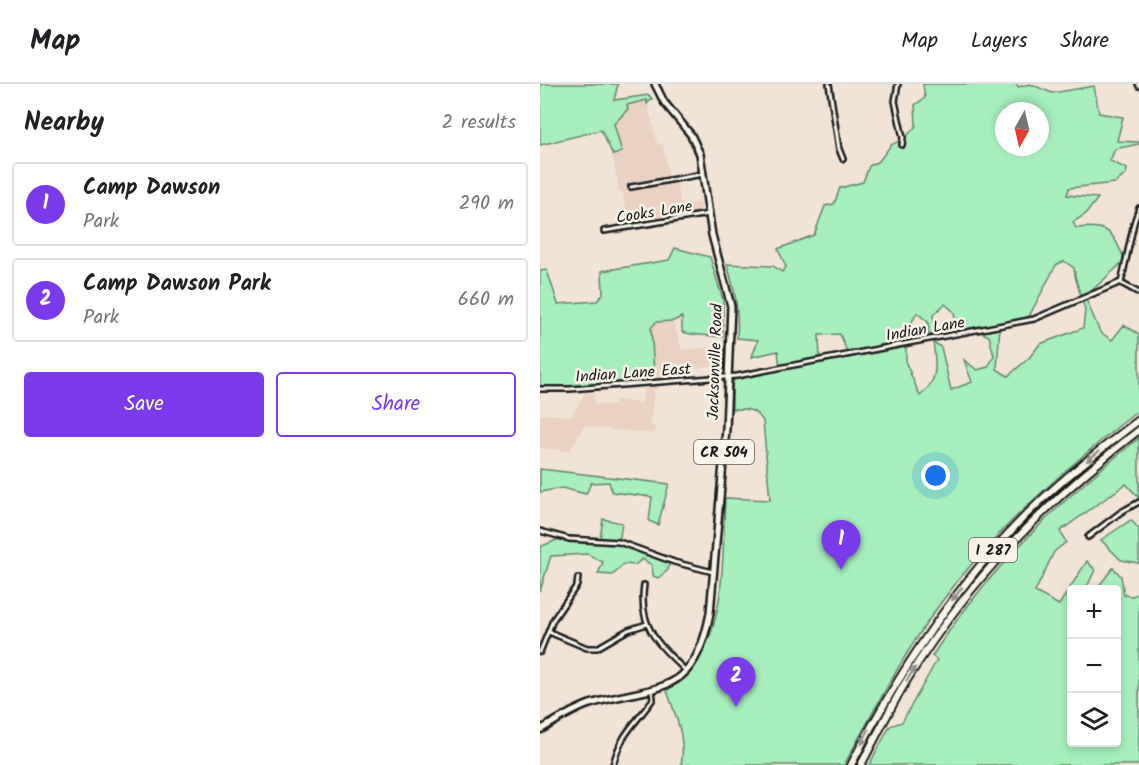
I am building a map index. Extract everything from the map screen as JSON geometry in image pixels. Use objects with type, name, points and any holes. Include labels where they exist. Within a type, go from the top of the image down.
[{"type":"highway","name":"I 287","points":[[850,765],[879,710],[907,665],[978,567],[1051,492],[1139,420]]},
{"type":"highway","name":"I 287","points":[[861,765],[914,669],[980,578],[1046,508],[1078,478],[1139,430]]},
{"type":"main road","name":"Jacksonville Road","points":[[540,730],[584,706],[672,683],[695,660],[705,637],[712,601],[726,429],[731,306],[715,249],[700,154],[693,139],[664,102],[655,84]]},
{"type":"street","points":[[829,84],[839,149],[843,159]]},
{"type":"street","points":[[898,84],[895,101],[903,138],[902,145]]},
{"type":"street","points":[[631,187],[703,174]]},
{"type":"street","points":[[1139,208],[1121,282],[1127,288],[1139,293]]},
{"type":"street","name":"Cooks Lane","points":[[604,231],[709,214]]},
{"type":"street","name":"Indian Lane","points":[[728,377],[1034,319],[1121,282]]},
{"type":"street","name":"Indian Lane East","points":[[540,389],[728,377]]},
{"type":"street","points":[[1088,537],[1113,517],[1139,503]]},
{"type":"street","points":[[540,531],[569,539],[619,542],[696,569],[714,572]]},
{"type":"street","points":[[540,652],[557,614],[577,585],[578,578]]},
{"type":"street","points":[[644,585],[643,608],[646,624],[662,648],[686,671]]},
{"type":"street","points":[[549,632],[592,649],[602,646],[628,630],[646,624]]},
{"type":"street","points":[[613,765],[618,744],[653,699],[652,690]]},
{"type":"shaded area","points":[[647,100],[657,144],[663,144],[669,180],[676,179],[681,205],[700,202],[702,216],[629,228],[623,192],[619,192],[613,155],[622,152],[614,124],[627,109],[627,105]]},
{"type":"shaded area","points":[[673,321],[682,350],[712,347],[713,366],[684,369],[654,391],[650,425],[655,426],[654,434],[584,426],[569,451],[540,448],[540,414],[572,416],[585,393],[594,394],[594,404],[614,406],[615,400],[642,403],[644,390],[654,371],[651,328],[656,322]]},
{"type":"green space","points":[[540,84],[618,84],[614,100],[649,95],[652,99],[647,104],[647,100],[627,105],[628,109],[614,124],[622,152],[613,155],[601,130],[540,145]]},
{"type":"green space","points":[[923,84],[1017,84],[1018,87],[1030,84],[1052,93],[1094,86],[1099,113],[1123,117],[1117,141],[1139,142],[1139,144],[1115,149],[1110,161],[1127,169],[1126,174],[1115,183],[1069,188],[1067,195],[1098,198],[1086,214],[1073,222],[1076,228],[1096,227],[1108,232],[1117,243],[1125,260],[1085,297],[1100,332],[1112,340],[1124,325],[1139,334],[1139,410],[1033,500],[961,576],[889,683],[844,765],[681,765],[681,736],[667,691],[691,670],[712,632],[721,587],[725,498],[770,500],[763,421],[750,410],[732,409],[732,382],[734,377],[780,369],[778,351],[752,357],[758,340],[737,338],[736,300],[727,264],[773,266],[782,272],[786,267],[778,249],[814,235],[825,206],[834,204],[840,188],[863,182],[869,166],[879,161],[891,145],[905,138],[916,126],[915,105],[925,98]],"holes":[[[1064,261],[1074,268],[1085,310],[1083,328],[1040,344],[1029,358],[1008,376],[997,369],[1000,326],[1026,322],[1056,265]],[[945,304],[954,312],[957,334],[976,330],[989,336],[994,356],[988,367],[977,370],[964,360],[972,382],[951,390],[941,347],[933,342],[935,372],[930,384],[920,396],[906,363],[906,347],[820,363],[819,335],[840,334],[847,352],[904,341],[915,335],[909,327],[917,313],[928,322],[929,334],[936,336],[933,315]]]},
{"type":"green space","points":[[675,248],[710,257],[723,300],[723,337],[682,332],[682,317],[673,321],[656,322],[651,328],[654,371],[647,383],[540,390],[540,271],[547,270],[558,304],[597,301],[603,294],[602,271],[669,260]]},
{"type":"green space","points":[[1139,438],[1139,498],[1126,484],[1060,531],[1066,542],[1054,552],[1035,592],[1059,605],[1067,592],[1067,747],[1121,747],[1121,585],[1100,585],[1113,568],[1121,576],[1124,595],[1133,596],[1139,592],[1139,765],[869,765],[890,726],[902,722],[937,660],[932,656],[977,594],[1026,538],[1109,462]]},
{"type":"green space","points":[[540,469],[669,484],[658,525],[649,521],[652,497],[612,492],[609,482],[591,483],[586,494],[562,488],[540,492]]},
{"type":"green space","points":[[603,519],[622,523],[619,543],[670,559],[668,570],[658,578],[653,576],[652,565],[642,559],[635,565],[624,564],[613,575],[598,574],[603,562],[587,554],[551,556],[540,591],[540,547],[566,536],[600,538]]},
{"type":"green space","points":[[1131,520],[1139,529],[1139,563],[1121,560],[1101,540]]},
{"type":"green space","points":[[1087,561],[1095,570],[1088,585],[1072,585]]},
{"type":"place","name":"Camp Dawson","points":[[841,570]]},
{"type":"place","name":"Camp Dawson Park","points":[[736,707]]}]
